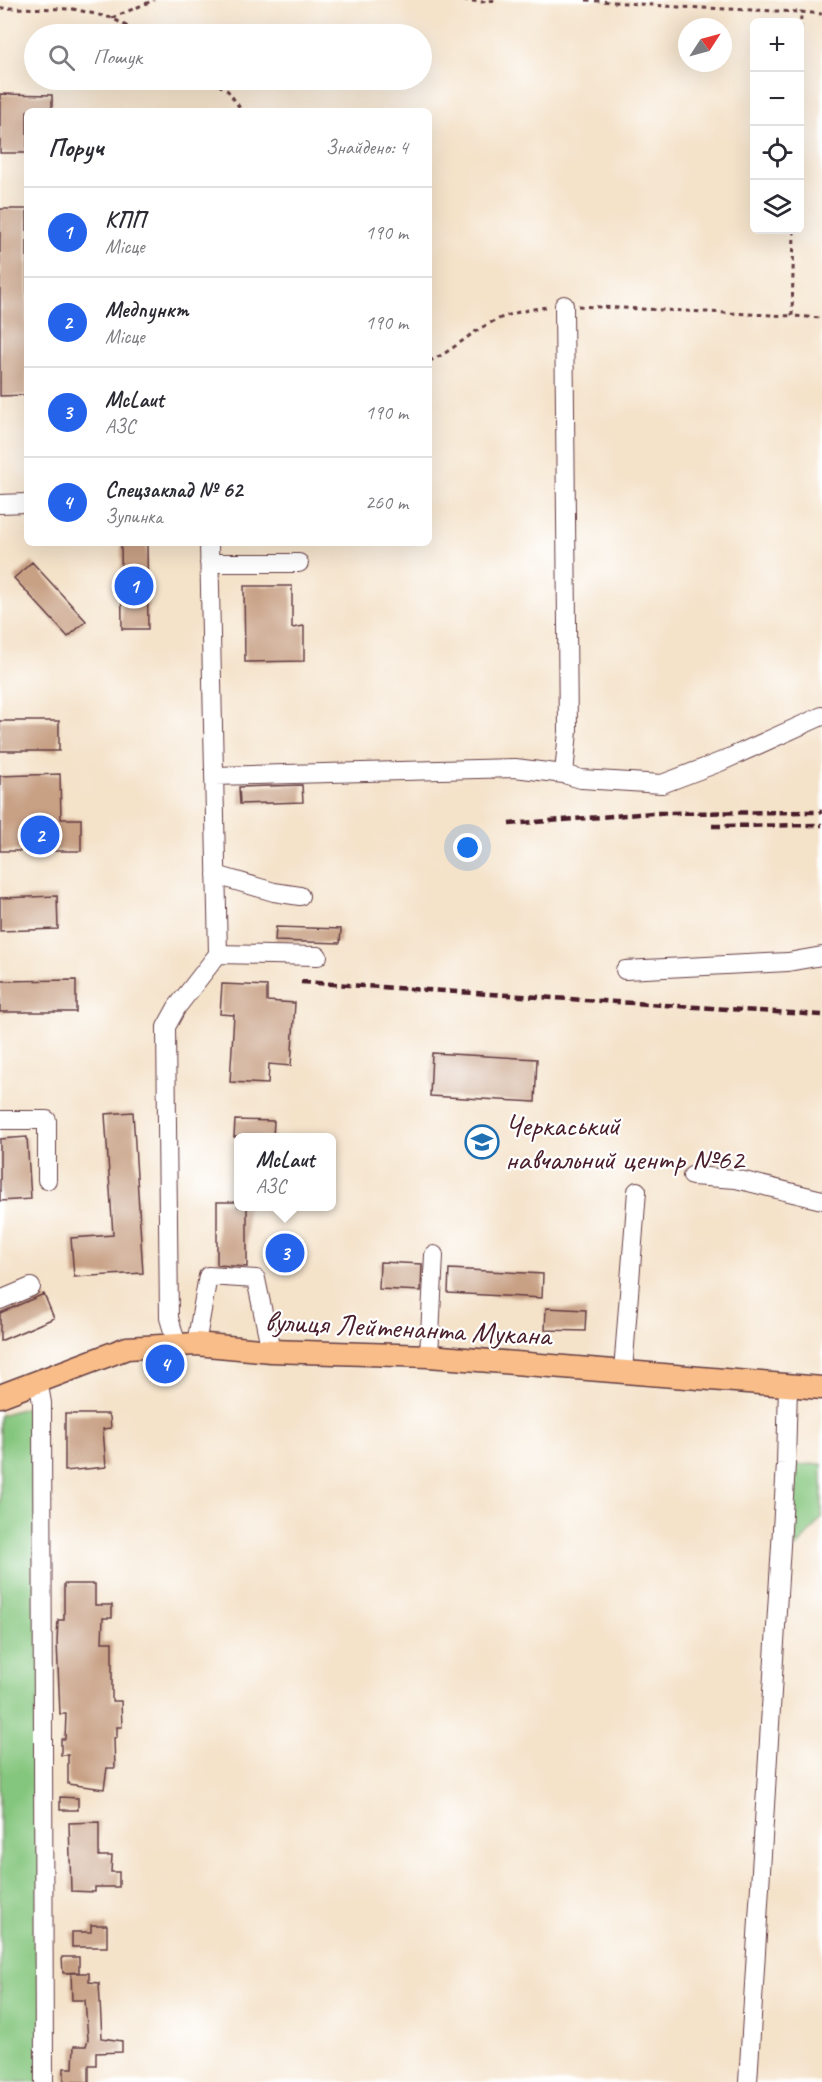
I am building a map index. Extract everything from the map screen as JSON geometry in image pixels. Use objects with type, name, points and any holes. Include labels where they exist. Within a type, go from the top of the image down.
[{"type":"main road","name":"вулиця Лейтенанта Мукана","points":[[0,1396],[127,1347],[186,1344],[271,1351],[429,1356],[822,1388]]},
{"type":"street","points":[[564,305],[568,731],[564,774]]},
{"type":"street","points":[[0,504],[24,503]]},
{"type":"street","points":[[186,1344],[169,1318],[165,1027],[177,1007],[218,954],[209,546]]},
{"type":"street","points":[[209,563],[299,563]]},
{"type":"street","points":[[214,776],[515,768],[564,774],[581,779],[662,784],[720,762],[822,716]]},
{"type":"street","points":[[216,875],[274,892],[300,896]]},
{"type":"street","points":[[218,954],[318,956]]},
{"type":"street","points":[[625,970],[788,962],[822,956]]},
{"type":"street","points":[[0,1120],[46,1120],[47,1180]]},
{"type":"street","points":[[692,1176],[736,1179],[822,1200]]},
{"type":"street","points":[[623,1371],[637,1191]]},
{"type":"street","points":[[429,1356],[434,1255]]},
{"type":"street","points":[[186,1344],[208,1276],[256,1279],[271,1351]]},
{"type":"street","points":[[0,1300],[31,1287]]},
{"type":"street","points":[[38,1380],[42,1403],[44,2082]]},
{"type":"street","points":[[748,2082],[786,1476],[788,1385]]},
{"type":"path","points":[[112,18],[154,0]]},
{"type":"path","points":[[464,0],[496,0]]},
{"type":"path","points":[[586,0],[822,14]]},
{"type":"path","points":[[0,8],[73,9],[112,18],[123,24]]},
{"type":"path","points":[[801,12],[801,18]]},
{"type":"path","points":[[226,90],[240,108]]},
{"type":"path","points":[[792,316],[794,234]]},
{"type":"path","points":[[432,360],[481,328],[513,312],[564,305],[822,318]]},
{"type":"green space","points":[[42,1403],[44,2082],[0,2082],[0,1415]]},
{"type":"green space","points":[[822,1464],[822,1517],[797,1548],[792,1544],[796,1465]]},
{"type":"building","points":[[0,94],[52,95],[52,108],[24,108],[24,153],[0,153]]},
{"type":"building","points":[[0,209],[24,209],[24,395],[0,396]]},
{"type":"building","points":[[121,546],[147,546],[148,629],[122,629]]},
{"type":"building","points":[[32,562],[86,621],[68,637],[14,578]]},
{"type":"building","points":[[244,586],[292,586],[292,628],[304,626],[304,661],[245,662]]},
{"type":"building","points":[[0,721],[59,721],[59,751],[0,751]]},
{"type":"building","points":[[60,774],[61,819],[81,819],[81,851],[0,851],[0,776]]},
{"type":"building","points":[[302,785],[303,802],[240,804],[239,787]]},
{"type":"building","points":[[57,896],[58,929],[0,931],[0,898]]},
{"type":"building","points":[[276,927],[341,929],[340,943],[275,941]]},
{"type":"building","points":[[76,980],[76,1012],[0,1012],[0,981]]},
{"type":"building","points":[[222,984],[267,986],[267,1001],[295,1003],[291,1066],[269,1064],[268,1084],[230,1082],[234,1015],[220,1014]]},
{"type":"building","points":[[432,1053],[537,1059],[535,1102],[430,1096]]},
{"type":"building","points":[[133,1112],[143,1273],[74,1277],[71,1238],[113,1235],[105,1114]]},
{"type":"building","points":[[235,1120],[274,1121],[273,1133],[234,1133]]},
{"type":"building","points":[[27,1137],[31,1199],[0,1201],[0,1139]]},
{"type":"building","points":[[217,1202],[234,1202],[234,1211],[247,1211],[247,1267],[217,1265]]},
{"type":"building","points":[[380,1262],[422,1264],[421,1291],[379,1289]]},
{"type":"building","points":[[449,1269],[543,1274],[542,1298],[448,1293]]},
{"type":"building","points":[[44,1294],[54,1318],[0,1341],[0,1313]]},
{"type":"building","points":[[546,1308],[586,1310],[585,1331],[545,1330]]},
{"type":"building","points":[[65,1414],[108,1414],[111,1428],[103,1429],[106,1467],[65,1471]]},
{"type":"building","points":[[64,1584],[95,1584],[95,1605],[112,1605],[112,1618],[103,1618],[102,1642],[112,1642],[112,1701],[121,1701],[122,1727],[117,1727],[117,1737],[114,1738],[115,1768],[107,1768],[104,1789],[68,1784],[68,1755],[61,1755],[61,1739],[65,1739],[66,1714],[60,1714],[57,1642],[58,1620],[64,1620]]},
{"type":"building","points":[[60,1797],[78,1798],[78,1810],[60,1810]]},
{"type":"building","points":[[99,1822],[99,1856],[112,1856],[111,1872],[119,1872],[119,1887],[95,1887],[95,1892],[71,1891],[69,1823]]},
{"type":"building","points":[[91,1925],[107,1925],[107,1947],[72,1947],[72,1932],[91,1932]]},
{"type":"building","points":[[62,1957],[79,1957],[79,1972],[63,1973]]},
{"type":"building","points":[[71,1973],[89,1973],[89,1982],[99,1983],[102,2038],[122,2041],[122,2052],[96,2053],[96,2065],[89,2065],[89,2082],[64,2082],[64,2068],[73,2068],[74,2046],[86,2046],[88,2039],[85,2000],[72,2000]]},
{"type":"railway","points":[[509,824],[653,813],[822,812]]},
{"type":"railway","points":[[712,826],[822,825]]},
{"type":"railway","points":[[301,982],[822,1015]]},
{"type":"place","name":"КПП","points":[[134,586]]},
{"type":"place","name":"Медпункт","points":[[40,835]]},
{"type":"place","name":"Черкаський навчальний центр №62","points":[[482,1142]]},
{"type":"place","name":"McLaut","points":[[285,1253]]},
{"type":"place","name":"Спецзаклад № 62","points":[[165,1364]]}]
